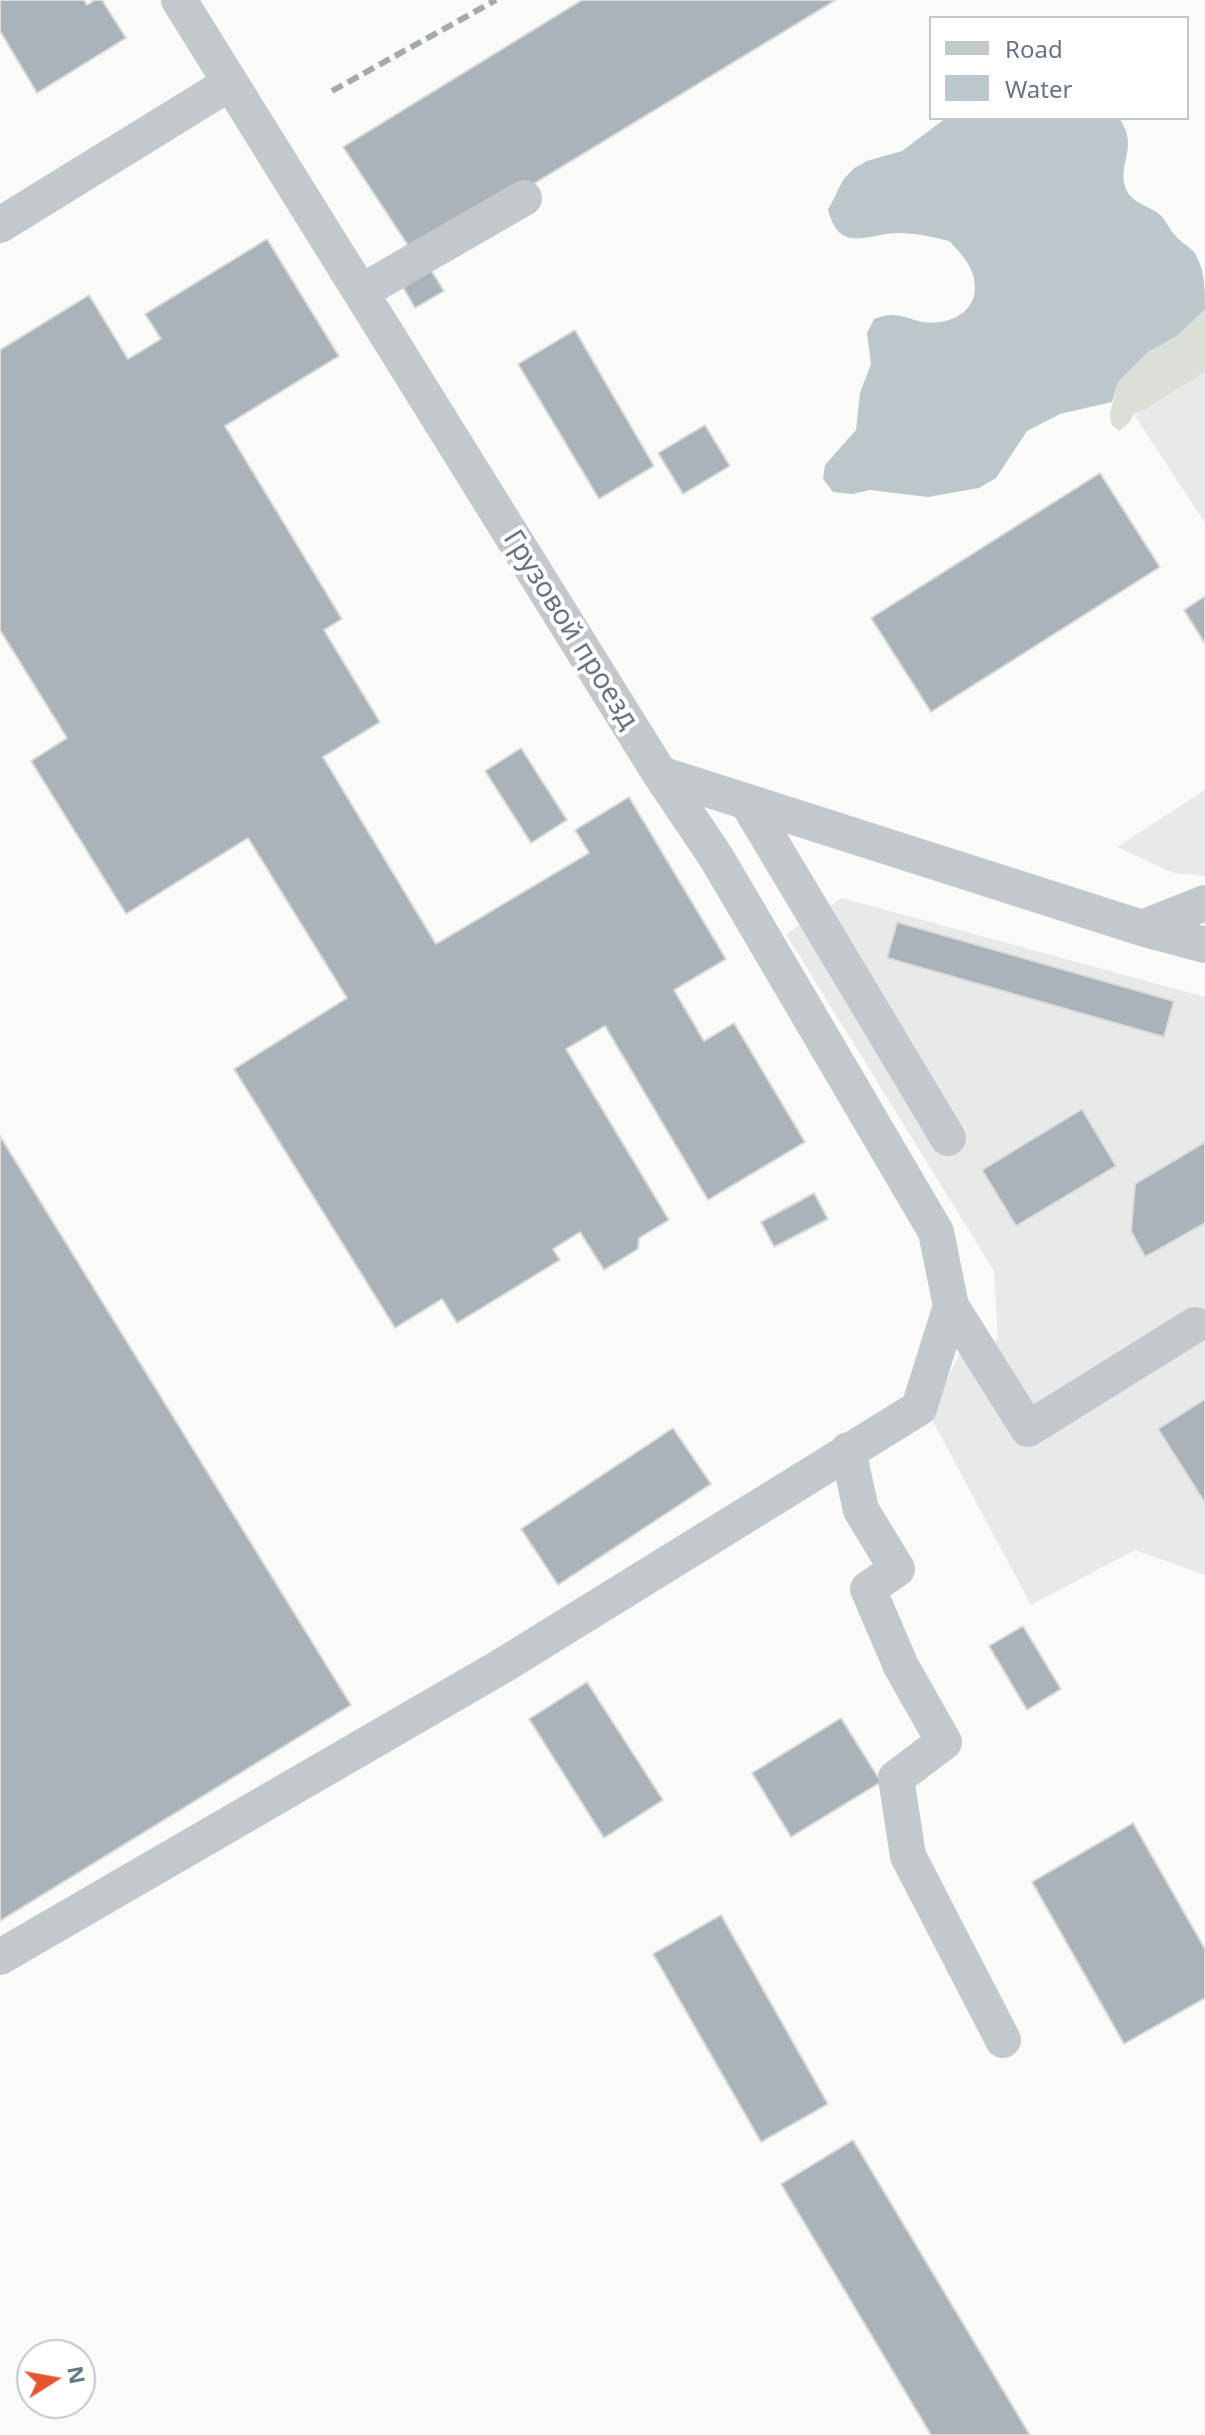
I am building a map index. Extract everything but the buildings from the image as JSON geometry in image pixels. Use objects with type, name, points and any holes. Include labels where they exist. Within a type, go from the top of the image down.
[{"type":"street","name":"Грузовой проезд","points":[[179,0],[660,774],[716,857],[936,1232],[951,1306]]},
{"type":"street","points":[[0,225],[230,83]]},
{"type":"street","points":[[361,292],[524,198]]},
{"type":"street","points":[[660,774],[1142,928],[1205,945]]},
{"type":"street","points":[[747,802],[948,1138]]},
{"type":"street","points":[[1142,928],[1205,903]]},
{"type":"street","points":[[951,1306],[1028,1429],[1195,1325]]},
{"type":"street","points":[[0,1957],[502,1666],[919,1408],[951,1306]]},
{"type":"street","points":[[848,1450],[861,1510],[897,1569],[868,1589],[901,1666],[944,1742],[896,1778],[908,1856],[1003,2040]]},
{"type":"shaded area","points":[[1205,309],[1205,372],[1134,413],[1129,423],[1119,431],[1111,424],[1110,413],[1118,382],[1148,352],[1177,336]]},
{"type":"shaded area","points":[[1205,370],[1205,523],[1133,413]]},
{"type":"shaded area","points":[[1205,790],[1205,876],[1173,873],[1117,847]]},
{"type":"shaded area","points":[[842,898],[1205,997],[1205,1575],[1135,1550],[1031,1605],[929,1414],[961,1351],[998,1340],[994,1271],[786,934]]},
{"type":"water","points":[[943,120],[1120,120],[1128,138],[1124,172],[1126,189],[1134,200],[1159,214],[1197,257],[1202,271],[1205,309],[1177,336],[1148,352],[1118,382],[1112,402],[1060,414],[1027,431],[996,478],[979,488],[928,497],[870,490],[852,494],[833,492],[823,479],[825,465],[856,430],[860,393],[871,364],[867,333],[874,319],[892,315],[923,322],[947,321],[961,314],[974,296],[972,272],[949,241],[905,233],[848,237],[833,224],[828,210],[843,180],[853,169],[867,161],[902,151]]},
{"type":"railway","points":[[332,91],[496,0]]}]
